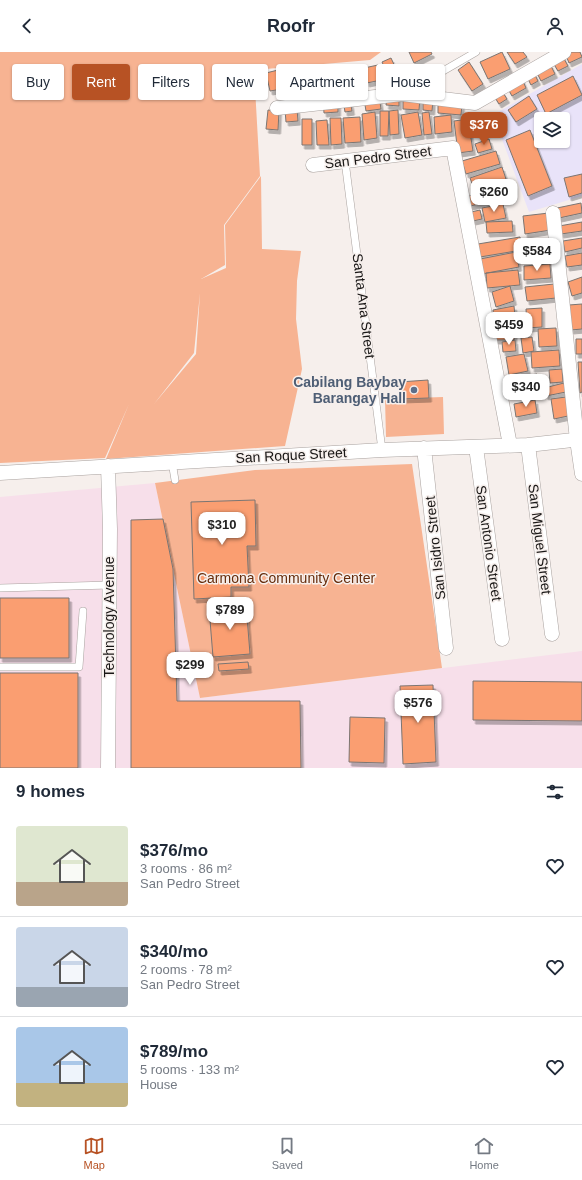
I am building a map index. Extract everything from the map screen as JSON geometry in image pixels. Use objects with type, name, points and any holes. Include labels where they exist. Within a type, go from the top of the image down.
[{"type":"street","points":[[445,99],[475,103],[564,52]]},
{"type":"street","points":[[277,108],[376,97]]},
{"type":"street","name":"San Pedro Street","points":[[313,165],[453,148],[510,445]]},
{"type":"street","points":[[553,213],[580,440],[582,474]]},
{"type":"street","name":"San Roque Street","points":[[0,473],[382,450],[528,445],[580,440]]},
{"type":"street","name":"San Miguel Street","points":[[528,445],[552,634]]},
{"type":"street","name":"San Antonio Street","points":[[476,447],[502,639]]},
{"type":"street","name":"San Isidro Street","points":[[424,448],[446,648]]},
{"type":"street","name":"Technology Avenue","points":[[108,466],[110,585],[108,768]]},
{"type":"lane","points":[[445,70],[476,52]]},
{"type":"lane","name":"Santa Ana Street","points":[[345,161],[382,450]]},
{"type":"lane","points":[[172,462],[175,480]]},
{"type":"lane","points":[[0,588],[110,585]]},
{"type":"lane","points":[[0,667],[79,667],[83,611]]},
{"type":"shaded area","points":[[582,64],[582,196],[529,212],[493,115]]},
{"type":"shaded area","points":[[155,483],[200,698],[582,651],[582,768],[0,768],[0,497]]},
{"type":"green space","points":[[0,52],[381,52],[370,60],[324,64],[276,64],[276,68],[268,69],[268,64],[212,64],[212,100],[256,100],[260,176],[224,225],[225,265],[201,279],[226,268],[225,225],[261,176],[262,249],[301,251],[297,281],[296,319],[302,369],[285,446],[106,459],[129,404],[105,458],[0,463]],"holes":[[[200,293],[196,354],[154,404],[194,353]]]},
{"type":"green space","points":[[443,397],[444,434],[386,437],[385,399]]},
{"type":"green space","name":"Carmona Community Center","points":[[412,464],[442,668],[200,698],[155,483],[255,470]]},
{"type":"building","points":[[409,52],[431,52],[432,54],[414,63]]},
{"type":"building","points":[[502,52],[510,69],[488,79],[480,62]]},
{"type":"building","points":[[507,52],[523,52],[527,57],[515,64]]},
{"type":"building","points":[[580,52],[582,57],[569,63],[565,53]]},
{"type":"building","points":[[562,55],[568,66],[558,71],[552,61]]},
{"type":"building","points":[[391,58],[394,64],[383,64],[382,62]]},
{"type":"building","points":[[469,62],[483,84],[472,91],[458,70]]},
{"type":"building","points":[[550,64],[555,74],[541,81],[536,71]]},
{"type":"building","points":[[376,65],[376,81],[368,83],[368,67]]},
{"type":"building","points":[[276,70],[276,90],[270,91],[268,72]]},
{"type":"building","points":[[534,73],[538,81],[531,85],[527,77]]},
{"type":"building","points":[[573,76],[582,95],[550,112],[545,112],[537,95]]},
{"type":"building","points":[[522,79],[526,88],[512,96],[507,87]]},
{"type":"building","points":[[502,91],[507,99],[499,104],[494,96]]},
{"type":"building","points":[[529,96],[537,109],[516,122],[508,110]]},
{"type":"building","points":[[376,97],[376,100],[380,100],[381,109],[366,111],[364,100],[368,100],[368,98]]},
{"type":"building","points":[[323,100],[338,100],[338,112],[324,113]]},
{"type":"building","points":[[343,100],[350,100],[352,111],[345,112]]},
{"type":"building","points":[[387,100],[399,100],[399,106],[386,105]]},
{"type":"building","points":[[403,100],[420,100],[419,110],[403,109]]},
{"type":"building","points":[[423,100],[433,100],[432,111],[423,110]]},
{"type":"building","points":[[438,103],[462,105],[461,115],[438,113]]},
{"type":"building","points":[[297,109],[298,121],[286,122],[285,110]]},
{"type":"building","points":[[268,110],[279,111],[278,130],[266,129]]},
{"type":"building","points":[[398,110],[399,134],[390,135],[389,111]]},
{"type":"building","points":[[380,111],[389,111],[388,136],[380,136]]},
{"type":"building","points":[[375,112],[377,138],[364,140],[362,114]]},
{"type":"building","points":[[418,112],[422,135],[405,138],[401,115]]},
{"type":"building","points":[[429,112],[432,134],[424,135],[422,113]]},
{"type":"building","points":[[451,115],[452,132],[435,134],[434,117]]},
{"type":"building","points":[[360,117],[361,142],[345,143],[343,118]]},
{"type":"building","points":[[330,118],[341,118],[342,144],[331,145]]},
{"type":"building","points":[[302,119],[312,119],[312,145],[302,145]]},
{"type":"building","points":[[468,119],[473,151],[458,153],[454,121]]},
{"type":"building","points":[[327,120],[329,145],[317,145],[316,121]]},
{"type":"building","points":[[530,130],[534,140],[534,148],[537,148],[552,186],[528,196],[506,140]]},
{"type":"building","points":[[489,139],[492,149],[478,153],[475,144]]},
{"type":"building","points":[[496,151],[500,164],[466,174],[462,161]]},
{"type":"building","points":[[502,167],[506,179],[474,189],[470,178]]},
{"type":"building","points":[[582,174],[582,193],[569,197],[564,178]]},
{"type":"building","points":[[501,189],[503,199],[470,206],[468,196]]},
{"type":"building","points":[[581,203],[582,213],[559,218],[557,208]]},
{"type":"building","points":[[503,204],[506,218],[485,222],[482,208]]},
{"type":"building","points":[[480,210],[482,219],[473,221],[471,212]]},
{"type":"building","points":[[549,213],[551,230],[525,234],[523,216]]},
{"type":"building","points":[[512,221],[513,232],[487,233],[486,222]]},
{"type":"building","points":[[582,222],[582,231],[561,234],[559,226]]},
{"type":"building","points":[[520,237],[522,250],[480,257],[478,244]]},
{"type":"building","points":[[582,238],[582,248],[565,252],[563,241]]},
{"type":"building","points":[[549,242],[551,261],[534,263],[533,243]]},
{"type":"building","points":[[516,252],[519,267],[482,274],[480,259]]},
{"type":"building","points":[[582,253],[582,265],[567,267],[565,256]]},
{"type":"building","points":[[550,264],[551,278],[524,280],[524,266]]},
{"type":"building","points":[[518,270],[520,285],[487,288],[486,273]]},
{"type":"building","points":[[582,277],[582,293],[572,296],[568,282]]},
{"type":"building","points":[[554,284],[556,298],[527,301],[525,287]]},
{"type":"building","points":[[510,286],[514,301],[496,307],[492,292]]},
{"type":"building","points":[[582,304],[582,329],[571,330],[569,305]]},
{"type":"building","points":[[514,306],[515,316],[494,320],[493,310]]},
{"type":"building","points":[[542,308],[542,327],[527,328],[526,309]]},
{"type":"building","points":[[495,324],[515,324],[514,340],[495,340]]},
{"type":"building","points":[[556,328],[557,346],[539,347],[538,329]]},
{"type":"building","points":[[532,337],[534,351],[523,353],[521,338]]},
{"type":"building","points":[[576,339],[582,339],[582,354],[576,354]]},
{"type":"building","points":[[515,340],[516,351],[503,352],[502,342]]},
{"type":"building","points":[[559,350],[560,366],[532,368],[531,352]]},
{"type":"building","points":[[524,354],[528,371],[509,375],[506,357]]},
{"type":"building","points":[[578,362],[582,362],[582,392],[580,393]]},
{"type":"building","points":[[562,369],[563,382],[550,383],[549,370]]},
{"type":"building","points":[[537,374],[539,390],[510,394],[508,378]]},
{"type":"building","name":"Cabilang Baybay Barangay Hall","points":[[428,380],[429,398],[400,399],[399,382]]},
{"type":"building","points":[[564,383],[566,392],[546,396],[544,388]]},
{"type":"building","points":[[566,397],[568,416],[554,419],[551,399]]},
{"type":"building","points":[[535,400],[537,413],[516,417],[514,404]]},
{"type":"building","points":[[255,500],[256,546],[247,546],[249,587],[231,587],[231,597],[194,599],[191,502]]},
{"type":"building","points":[[163,519],[173,569],[177,701],[300,701],[301,768],[131,768],[131,520]]},
{"type":"building","points":[[0,598],[69,598],[69,658],[0,658]]},
{"type":"building","points":[[246,604],[250,654],[213,657],[209,608]]},
{"type":"building","points":[[248,662],[249,669],[219,671],[218,664]]},
{"type":"building","points":[[0,673],[78,673],[78,768],[0,768]]},
{"type":"building","points":[[473,681],[582,682],[582,721],[473,720]]},
{"type":"building","points":[[433,685],[436,762],[403,764],[400,686]]},
{"type":"building","points":[[350,717],[385,718],[384,763],[349,762]]},
{"type":"place","name":"Cabilang Baybay Barangay Hall","points":[[414,390]]}]
